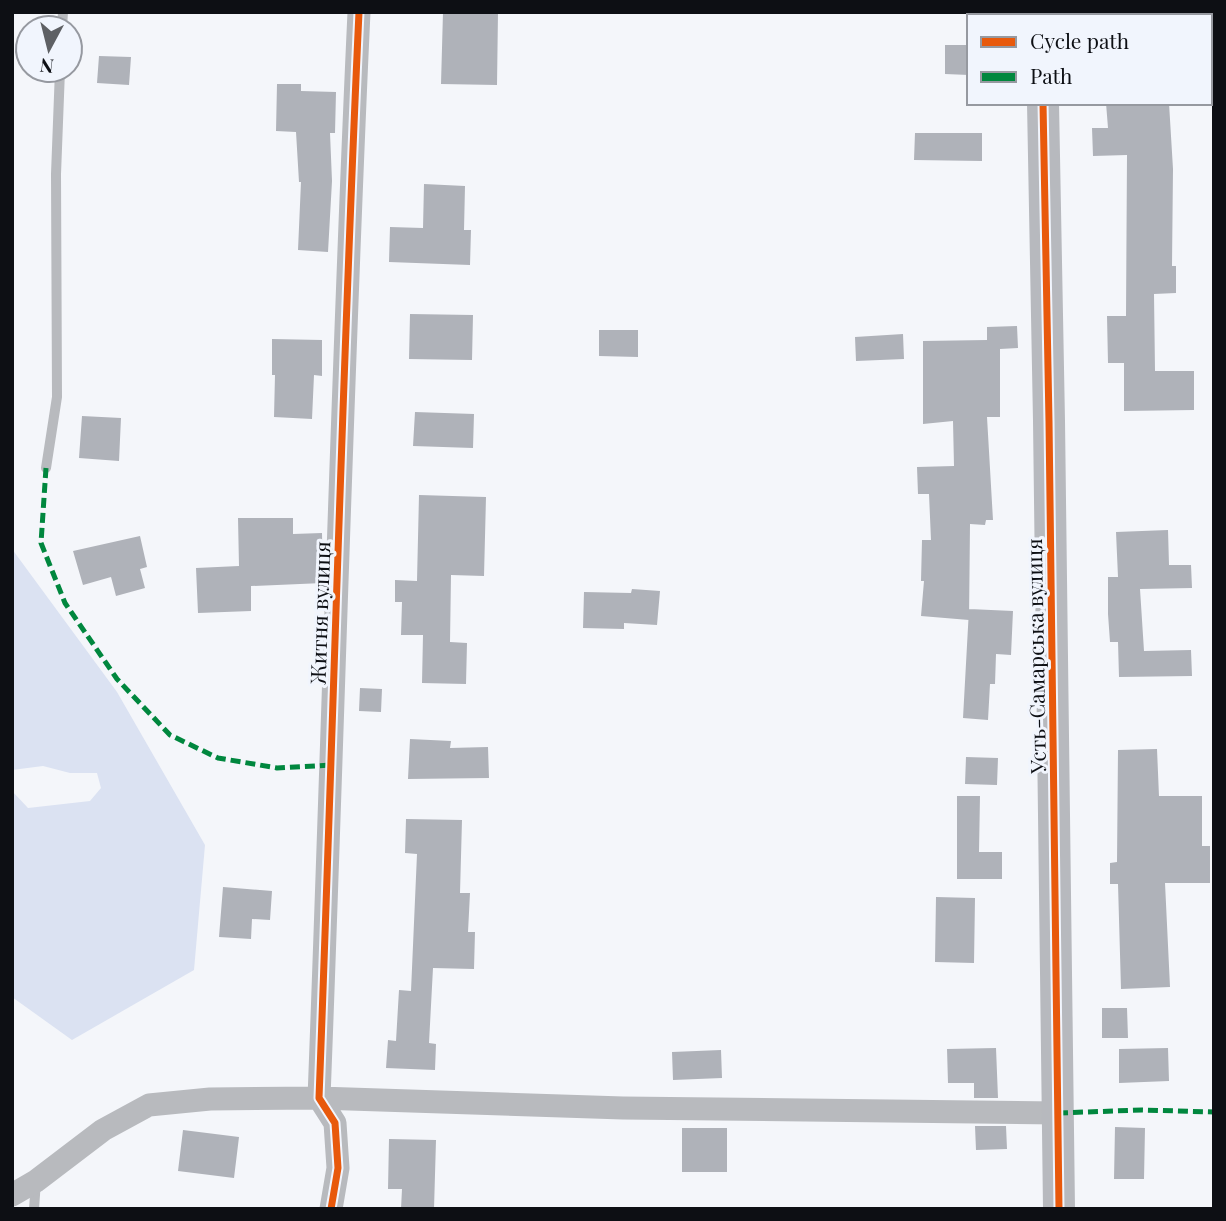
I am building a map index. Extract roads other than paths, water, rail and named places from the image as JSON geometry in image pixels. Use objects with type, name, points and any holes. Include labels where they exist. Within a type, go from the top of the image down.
[{"type":"street","name":"Житня вулиця","points":[[319,1098],[346,302],[359,12]]},
{"type":"street","name":"Усть-Самарська вулиця","points":[[1043,105],[1059,1209]]},
{"type":"street","points":[[12,1195],[36,1181],[103,1130],[149,1105],[210,1099],[319,1098],[623,1108],[1058,1113]]},
{"type":"street","points":[[319,1098],[335,1123],[338,1168],[331,1209]]},
{"type":"lane","points":[[46,468],[57,397],[56,173],[59,84]]},
{"type":"lane","points":[[34,1209],[36,1181]]}]
